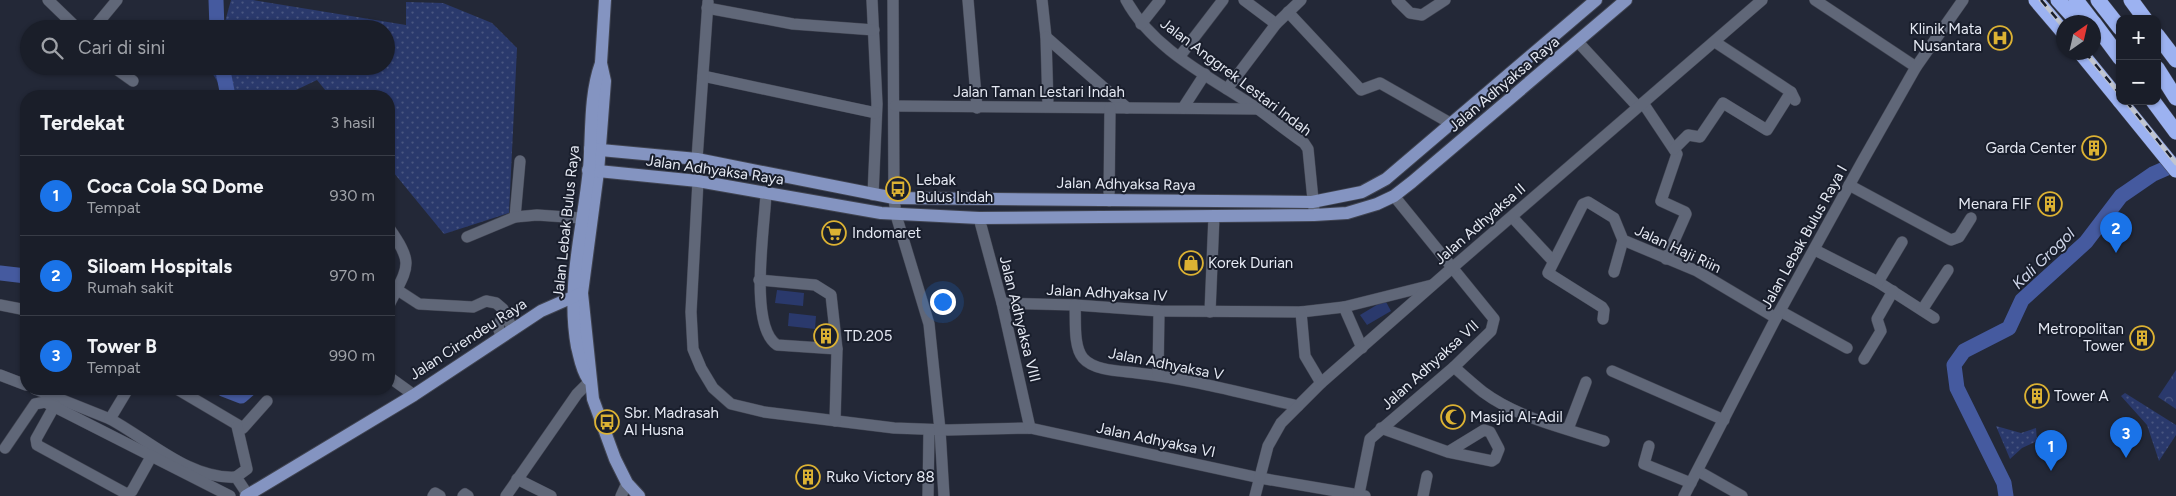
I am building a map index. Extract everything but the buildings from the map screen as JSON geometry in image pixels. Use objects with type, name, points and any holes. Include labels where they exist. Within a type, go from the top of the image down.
[{"type":"highway","points":[[2036,0],[2056,24]]},
{"type":"highway","points":[[2058,0],[2072,15]]},
{"type":"highway","points":[[2076,0],[2087,15]]},
{"type":"highway","points":[[2098,0],[2116,23]]},
{"type":"highway","points":[[2110,0],[2121,15]]},
{"type":"highway","points":[[2132,0],[2142,15]]},
{"type":"highway","points":[[2101,33],[2116,53]]},
{"type":"highway","points":[[2161,40],[2176,60]]},
{"type":"highway","points":[[2101,46],[2116,60]]},
{"type":"highway","points":[[2087,60],[2116,96]]},
{"type":"highway","points":[[2161,75],[2176,99]]},
{"type":"highway","points":[[2161,81],[2176,99]]},
{"type":"highway","points":[[2123,105],[2176,170]]},
{"type":"highway","points":[[2156,105],[2176,132]]},
{"type":"main road","name":"Jalan Lebak Bulus Raya","points":[[577,295],[599,171],[595,150],[605,81],[601,64],[605,0]]},
{"type":"main road","name":"Jalan Adhyaksa Raya","points":[[595,150],[697,159],[894,198],[1312,202],[1362,192],[1386,179],[1596,0]]},
{"type":"main road","name":"Jalan Adhyaksa Raya","points":[[599,171],[698,181],[896,215],[979,218],[1314,215],[1347,213],[1377,204],[1394,196],[1511,100],[1626,0]]},
{"type":"main road","points":[[1497,83],[1511,100]]},
{"type":"main road","points":[[599,171],[604,161],[614,152]]},
{"type":"main road","name":"Jalan Lebak Bulus Raya","points":[[599,171],[581,218],[577,295],[591,370],[590,381],[603,430],[627,483],[639,496]]},
{"type":"main road","name":"Jalan Cirendeu Raya","points":[[247,496],[414,395],[541,311],[577,295]]},
{"type":"street","points":[[100,20],[117,0]]},
{"type":"street","points":[[872,0],[876,113],[873,195]]},
{"type":"street","points":[[893,0],[895,106],[892,116],[894,198],[896,215],[928,324],[934,430],[944,496]]},
{"type":"street","points":[[968,0],[977,108]]},
{"type":"street","points":[[1042,0],[1046,37],[1048,106]]},
{"type":"street","name":"Jalan Anggrek Lestari Indah","points":[[1126,0],[1140,24],[1180,56],[1304,143],[1308,149],[1314,215]]},
{"type":"street","points":[[1140,24],[1160,0]]},
{"type":"street","points":[[1180,56],[1223,0]]},
{"type":"street","points":[[1244,0],[1276,24]]},
{"type":"street","points":[[1227,89],[1276,24],[1301,0]]},
{"type":"street","points":[[1397,0],[1416,15],[1427,13],[1445,0]]},
{"type":"street","name":"Jalan Adhyaksa II","points":[[1255,496],[1274,433],[1281,422],[1321,383],[1452,268],[1762,0]]},
{"type":"street","points":[[1815,0],[1916,67]]},
{"type":"street","name":"Jalan Lebak Bulus Raya I","points":[[1684,496],[1778,315],[1916,67],[1963,0]]},
{"type":"street","points":[[54,2],[70,20]]},
{"type":"street","points":[[697,159],[707,4],[793,24],[874,30]]},
{"type":"street","points":[[1288,12],[1361,90],[1380,83],[1450,123]]},
{"type":"street","points":[[1046,37],[1127,108]]},
{"type":"street","points":[[1578,42],[1640,105],[1676,151]]},
{"type":"street","points":[[1666,259],[1686,214],[1661,201],[1676,151],[1688,135],[1700,137],[1723,104],[1766,130],[1793,96],[1715,42]]},
{"type":"street","points":[[1183,108],[1205,74]]},
{"type":"street","points":[[125,75],[133,81]]},
{"type":"street","points":[[703,76],[876,113]]},
{"type":"street","name":"Jalan Taman Lestari Indah","points":[[895,106],[1258,109]]},
{"type":"street","points":[[1109,201],[1110,108]]},
{"type":"street","points":[[515,217],[520,161]]},
{"type":"street","name":"Jalan Adhyaksa VI","points":[[698,181],[691,312],[694,349],[701,368],[713,388],[730,404],[764,412],[894,428],[934,430],[1030,428],[1260,478],[1362,495]]},
{"type":"street","points":[[1850,185],[1951,240],[1959,236],[1971,218]]},
{"type":"street","points":[[766,193],[760,280],[764,329],[773,343],[778,346],[837,349]]},
{"type":"street","points":[[1394,196],[1452,268]]},
{"type":"street","name":"Jalan Haji Riin","points":[[1553,261],[1583,204],[1588,202],[1614,218],[1623,240],[1697,271],[1778,315],[1847,348]]},
{"type":"street","points":[[467,236],[515,217],[537,215],[581,218]]},
{"type":"street","points":[[1210,312],[1214,216]]},
{"type":"street","points":[[1512,217],[1553,261],[1548,274],[1602,307],[1604,310],[1603,319]]},
{"type":"street","name":"Jalan Adhyaksa VIII","points":[[979,218],[1002,304],[1030,428]]},
{"type":"street","points":[[395,238],[407,257],[405,270],[396,290],[419,304],[473,307],[491,301],[500,305],[513,330]]},
{"type":"street","points":[[1614,272],[1623,240]]},
{"type":"street","points":[[1878,282],[1902,242]]},
{"type":"street","points":[[1815,250],[1878,282],[1934,318]]},
{"type":"street","name":"Jalan Adhyaksa VII","points":[[1362,495],[1370,439],[1454,367],[1490,331],[1494,319],[1452,268]]},
{"type":"street","points":[[1922,310],[1948,270]]},
{"type":"street","points":[[760,280],[815,284],[831,296],[837,349],[835,421]]},
{"type":"street","name":"Jalan Adhyaksa IV","points":[[1002,304],[1075,305],[1159,311],[1300,312],[1344,307],[1433,285]]},
{"type":"street","points":[[1864,359],[1881,331],[1877,319],[1893,291]]},
{"type":"street","points":[[0,305],[20,309]]},
{"type":"street","name":"Jalan Adhyaksa V","points":[[1075,305],[1078,348],[1083,357],[1091,364],[1112,370],[1158,375],[1298,406]]},
{"type":"street","points":[[1344,307],[1362,348]]},
{"type":"street","points":[[1158,375],[1159,311]]},
{"type":"street","points":[[1300,312],[1306,356],[1321,383]]},
{"type":"street","points":[[502,338],[498,326],[504,314]]},
{"type":"street","points":[[1454,367],[1484,392],[1504,404],[1531,417],[1604,441]]},
{"type":"street","points":[[1612,371],[1724,420]]},
{"type":"street","points":[[0,375],[20,383]]},
{"type":"street","points":[[395,381],[414,395]]},
{"type":"street","points":[[506,496],[577,394],[590,381]]},
{"type":"street","points":[[1568,429],[1586,382]]},
{"type":"street","points":[[50,395],[110,419],[198,471],[225,478],[236,478],[246,469],[238,426]]},
{"type":"street","points":[[110,419],[123,395]]},
{"type":"street","points":[[187,395],[243,428],[267,401]]},
{"type":"street","points":[[5,448],[35,404],[45,402],[55,405],[151,457],[230,496]]},
{"type":"street","points":[[55,405],[36,439],[37,445],[127,494],[132,491],[151,457]]},
{"type":"street","name":"Jalan Adhyaksa VII","points":[[1381,428],[1448,452]]},
{"type":"street","points":[[928,496],[934,430]]},
{"type":"street","points":[[1649,446],[1644,464],[1691,483]]},
{"type":"street","points":[[1698,471],[1742,496]]},
{"type":"street","points":[[1423,496],[1427,476]]},
{"type":"street","points":[[236,478],[247,496]]},
{"type":"street","points":[[518,479],[551,496]]},
{"type":"street","points":[[622,496],[627,483]]},
{"type":"street","points":[[433,496],[435,493],[440,496]]},
{"type":"street","points":[[463,496],[465,494],[468,496]]},
{"type":"green space","points":[[231,0],[253,0],[375,20],[225,20]]},
{"type":"green space","points":[[406,2],[443,3],[492,23],[517,48],[509,213],[444,234],[395,174],[395,90],[325,90],[317,80],[296,90],[222,90],[213,75],[395,75],[395,23],[406,25]]},
{"type":"green space","points":[[777,290],[804,293],[803,306],[775,303]]},
{"type":"green space","points":[[1385,300],[1391,311],[1367,325],[1360,315]]},
{"type":"green space","points":[[789,313],[816,316],[815,329],[788,326]]},
{"type":"green space","points":[[2176,370],[2176,409],[2158,397]]},
{"type":"green space","points":[[2125,393],[2176,425],[2176,435],[2159,461],[2147,425],[2121,396]]},
{"type":"green space","points":[[1996,426],[2021,433],[2036,428],[2037,441],[2022,448],[2010,459]]},
{"type":"waterway","points":[[216,0],[217,20]]},
{"type":"waterway","points":[[224,75],[227,90]]},
{"type":"waterway","name":"Kali Grogol","points":[[2006,496],[2004,483],[1957,388],[1954,365],[1964,351],[2009,328],[2022,300],[2086,242],[2121,196],[2153,174],[2176,164]]},
{"type":"waterway","points":[[0,273],[20,275]]},
{"type":"waterway","points":[[238,395],[242,395]]},
{"type":"railway","points":[[2041,0],[2056,18]]},
{"type":"railway","points":[[2092,60],[2116,89]]},
{"type":"railway","points":[[2129,105],[2176,163]]},
{"type":"place","name":"Klinik Mata Nusantara","points":[[2000,38]]},
{"type":"place","name":"Garda Center","points":[[2094,148]]},
{"type":"place","name":"Lebak Bulus Indah","points":[[898,189]]},
{"type":"place","name":"Menara FIF","points":[[2050,204]]},
{"type":"place","name":"Indomaret","points":[[834,233]]},
{"type":"place","name":"Siloam Hospitals","points":[[2116,253]]},
{"type":"place","name":"Korek Durian","points":[[1191,263]]},
{"type":"place","name":"TD.205","points":[[826,336]]},
{"type":"place","name":"Metropolitan Tower","points":[[2142,338]]},
{"type":"place","name":"Tower A","points":[[2037,396]]},
{"type":"place","name":"Masjid Al-Adil","points":[[1453,417]]},
{"type":"place","name":"Sbr. Madrasah Al Husna","points":[[607,422]]},
{"type":"place","name":"Tower B","points":[[2126,458]]},
{"type":"place","name":"Coca Cola SQ Dome","points":[[2051,471]]},
{"type":"place","name":"Ruko Victory 88","points":[[808,477]]}]
